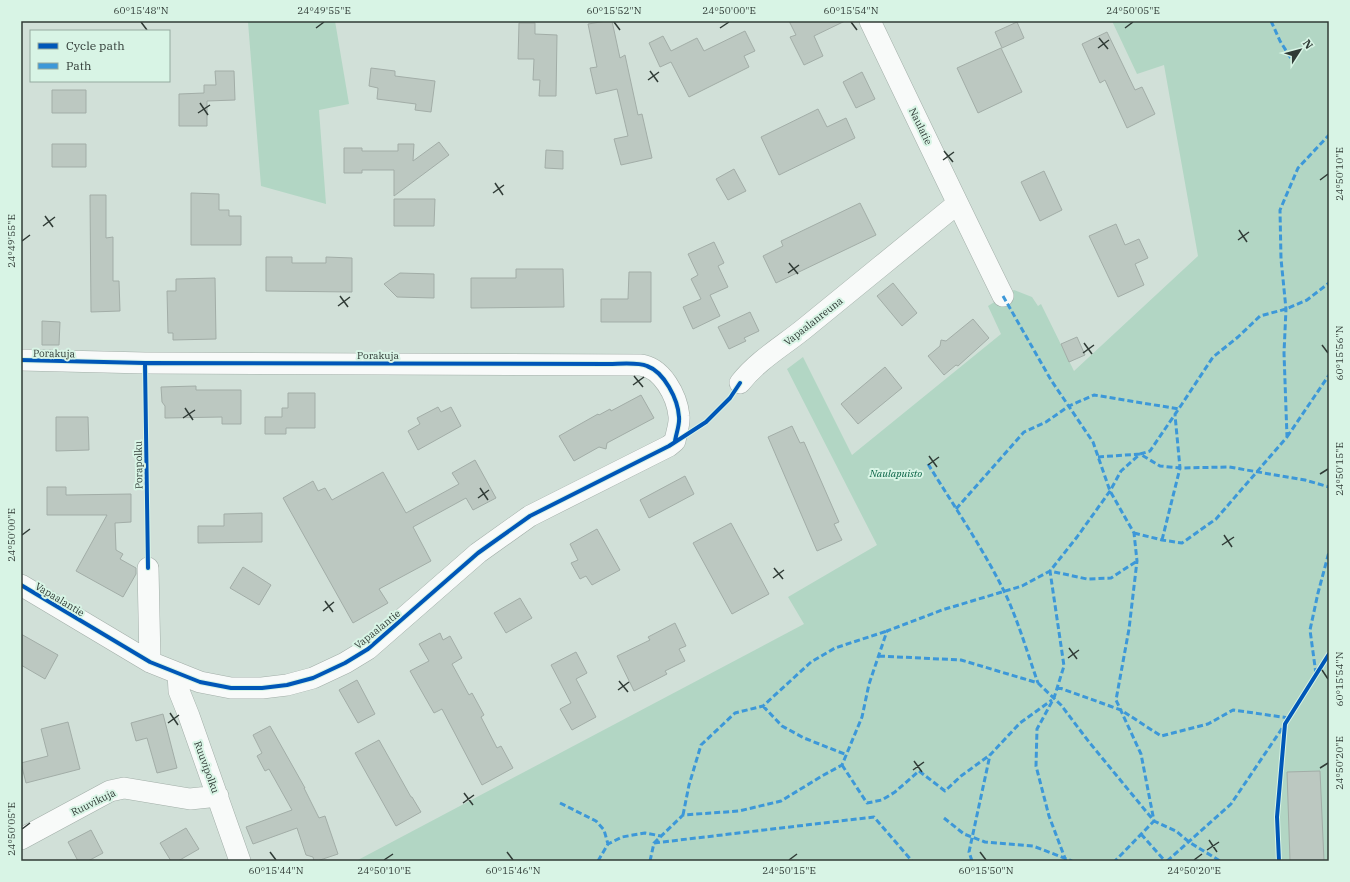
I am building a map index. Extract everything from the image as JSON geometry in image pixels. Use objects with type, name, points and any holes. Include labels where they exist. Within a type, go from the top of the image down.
[{"type":"street","name":"Naulatie","points":[[870,21],[939,163],[957,204],[1003,296]]},
{"type":"street","name":"Vapaalanreuna","points":[[740,383],[749,372],[765,358],[804,330],[957,204]]},
{"type":"street","name":"Porakuja","points":[[21,360],[145,363],[646,365],[656,371],[666,382],[673,396],[680,417],[675,441]]},
{"type":"street","name":"Vapaalantie","points":[[21,585],[150,662],[200,682],[231,688],[262,688],[287,685],[306,680],[345,664],[368,649],[478,553],[530,516],[669,446],[675,441]]},
{"type":"street","points":[[148,568],[150,662]]},
{"type":"street","name":"Ruuvipolku","points":[[178,673],[179,691],[218,796],[240,861]]},
{"type":"street","name":"Ruuvikuja","points":[[21,839],[110,791],[124,788],[190,799],[218,796]]},
{"type":"green space","points":[[335,21],[349,104],[319,110],[326,204],[261,186],[248,22]]},
{"type":"green space","name":"Naulapuisto","points":[[1112,21],[1329,21],[1329,861],[356,861],[804,624],[788,597],[877,545],[787,369],[803,357],[852,455],[1001,334],[988,306],[1014,290],[1032,297],[1038,306],[1041,304],[1074,371],[1198,256],[1164,65],[1137,74]]},
{"type":"building","points":[[612,21],[620,58],[625,55],[638,115],[642,114],[652,158],[621,165],[614,139],[628,136],[617,89],[596,94],[590,68],[597,67],[588,24]]},
{"type":"building","points":[[789,21],[845,21],[814,36],[823,56],[804,65],[790,37],[796,35]]},
{"type":"building","points":[[1017,22],[1024,38],[1002,48],[995,32]]},
{"type":"building","points":[[519,23],[535,23],[535,34],[557,35],[556,96],[539,96],[540,80],[533,80],[534,59],[518,59]]},
{"type":"building","points":[[745,31],[755,51],[744,56],[749,67],[689,97],[671,62],[660,67],[649,43],[663,36],[671,51],[697,38],[704,51]]},
{"type":"building","points":[[1107,32],[1135,90],[1142,87],[1155,114],[1127,128],[1105,80],[1100,83],[1082,44]]},
{"type":"building","points":[[1001,48],[1022,92],[978,113],[957,68]]},
{"type":"building","points":[[371,68],[395,71],[395,76],[435,81],[431,112],[415,110],[416,104],[377,99],[378,88],[369,86]]},
{"type":"building","points":[[215,71],[234,71],[235,100],[207,101],[207,126],[179,126],[179,94],[204,93],[204,85],[216,85]]},
{"type":"building","points":[[862,72],[875,99],[856,108],[843,82]]},
{"type":"building","points":[[52,90],[86,90],[86,113],[52,113]]},
{"type":"building","points":[[818,109],[827,127],[846,118],[855,138],[779,175],[761,137]]},
{"type":"building","points":[[439,142],[449,155],[394,196],[394,170],[362,170],[362,173],[344,173],[344,148],[362,148],[362,151],[398,151],[398,144],[414,144],[413,161]]},
{"type":"building","points":[[52,144],[86,144],[86,167],[52,167]]},
{"type":"building","points":[[546,150],[563,151],[563,169],[545,168]]},
{"type":"building","points":[[734,169],[746,191],[728,200],[716,179]]},
{"type":"building","points":[[1044,171],[1062,210],[1040,221],[1021,182]]},
{"type":"building","points":[[191,193],[219,194],[219,210],[229,210],[229,216],[241,216],[241,245],[191,245]]},
{"type":"building","points":[[90,195],[106,195],[106,238],[113,237],[113,281],[119,281],[120,311],[91,312]]},
{"type":"building","points":[[394,199],[435,199],[434,226],[394,226]]},
{"type":"building","points":[[860,203],[876,235],[776,283],[763,256],[783,246],[781,241]]},
{"type":"building","points":[[1116,224],[1125,245],[1139,239],[1148,258],[1135,264],[1144,285],[1118,297],[1089,236]]},
{"type":"building","points":[[714,242],[724,263],[718,266],[728,287],[710,295],[720,316],[693,329],[683,307],[701,299],[691,279],[698,275],[688,254]]},
{"type":"building","points":[[266,257],[292,257],[292,263],[326,263],[326,257],[352,258],[352,292],[266,291]]},
{"type":"building","points":[[516,269],[563,269],[564,307],[471,308],[471,278],[516,278]]},
{"type":"building","points":[[629,272],[651,272],[651,322],[601,322],[601,299],[628,299]]},
{"type":"building","points":[[400,273],[434,274],[434,298],[397,297],[384,284]]},
{"type":"building","points":[[215,278],[216,339],[173,340],[173,333],[168,333],[167,291],[176,291],[176,279]]},
{"type":"building","points":[[893,283],[917,313],[902,326],[877,296]]},
{"type":"building","points":[[750,312],[759,331],[744,338],[746,341],[729,349],[718,327]]},
{"type":"building","points":[[973,319],[989,338],[958,366],[956,365],[944,375],[928,356],[940,346],[941,340],[946,341]]},
{"type":"building","points":[[42,321],[60,322],[59,345],[42,345]]},
{"type":"building","points":[[1077,337],[1085,355],[1069,362],[1061,344]]},
{"type":"building","points":[[885,367],[902,388],[858,424],[841,404]]},
{"type":"building","points":[[196,386],[196,390],[241,390],[241,424],[222,424],[222,417],[165,418],[165,406],[162,402],[161,387]]},
{"type":"building","points":[[288,393],[315,393],[315,428],[286,428],[286,434],[265,434],[265,417],[282,417],[282,408],[288,408]]},
{"type":"building","points":[[641,395],[654,418],[607,443],[606,449],[599,447],[574,461],[559,436],[598,414],[599,415],[610,409],[611,411]]},
{"type":"building","points":[[438,407],[441,412],[451,407],[461,426],[418,450],[408,431],[420,424],[417,418]]},
{"type":"building","points":[[56,417],[88,417],[89,450],[56,451]]},
{"type":"building","points":[[792,426],[800,443],[804,442],[839,522],[834,524],[842,540],[817,551],[768,437]]},
{"type":"building","points":[[475,460],[496,498],[473,510],[466,498],[413,527],[431,561],[379,589],[388,603],[353,623],[283,498],[313,481],[318,491],[325,488],[332,500],[383,472],[406,513],[459,484],[452,473]]},
{"type":"building","points":[[685,476],[694,494],[649,518],[640,500]]},
{"type":"building","points":[[47,487],[66,487],[66,495],[131,494],[131,522],[115,523],[116,550],[123,554],[120,559],[136,568],[136,574],[123,597],[76,571],[107,515],[47,515]]},
{"type":"building","points":[[262,513],[262,542],[198,543],[198,526],[224,526],[224,514]]},
{"type":"building","points":[[731,523],[769,594],[732,614],[693,543]]},
{"type":"building","points":[[597,529],[620,570],[592,585],[586,576],[580,579],[571,563],[578,560],[570,544]]},
{"type":"building","points":[[243,567],[271,585],[259,605],[230,588]]},
{"type":"building","points":[[520,598],[532,618],[506,633],[494,613]]},
{"type":"building","points":[[675,623],[686,646],[679,649],[685,661],[665,671],[667,674],[634,691],[617,656],[650,640],[648,637]]},
{"type":"building","points":[[440,633],[443,640],[450,636],[462,658],[452,664],[469,695],[472,693],[484,715],[481,717],[497,748],[501,746],[513,768],[482,785],[442,709],[434,713],[410,671],[429,661],[419,644]]},
{"type":"building","points":[[21,634],[58,655],[45,679],[21,665]]},
{"type":"building","points":[[576,652],[587,673],[576,679],[596,717],[572,730],[560,709],[571,703],[551,665]]},
{"type":"building","points":[[357,680],[375,714],[358,723],[339,690]]},
{"type":"building","points":[[163,714],[177,768],[157,773],[147,738],[136,741],[131,723]]},
{"type":"building","points":[[68,722],[80,769],[26,783],[21,763],[48,756],[41,729]]},
{"type":"building","points":[[270,726],[305,788],[319,818],[325,816],[338,854],[314,861],[313,857],[306,855],[297,828],[253,844],[246,827],[292,810],[269,769],[265,771],[257,756],[262,753],[253,735]]},
{"type":"building","points":[[379,740],[421,812],[396,826],[355,753]]},
{"type":"building","points":[[1320,771],[1324,861],[1290,861],[1287,772]]},
{"type":"building","points":[[186,828],[199,849],[178,861],[171,861],[160,843]]},
{"type":"building","points":[[91,830],[103,853],[88,861],[78,861],[68,842]]},
{"type":"marked path","points":[[1271,21],[1280,41],[1292,60]]},
{"type":"marked path","points":[[1134,533],[1182,543],[1216,519],[1287,437],[1284,353],[1286,309],[1281,259],[1280,210],[1298,168],[1329,135]]},
{"type":"marked path","points":[[650,861],[654,843],[683,815],[739,811],[781,801],[842,765],[862,717],[869,684],[887,631],[942,610],[1022,586],[1050,571],[1110,491],[1121,471],[1140,454],[1150,451],[1213,357],[1238,337],[1260,316],[1286,309],[1307,300],[1329,283]]},
{"type":"marked path","points":[[1003,296],[1051,380],[1093,442],[1110,491],[1134,533],[1137,561],[1129,629],[1116,700],[1141,754],[1154,821],[1115,861]]},
{"type":"marked path","points":[[1287,437],[1329,375]]},
{"type":"marked path","points":[[956,509],[1024,432],[1046,422],[1069,406],[1094,395],[1179,409]]},
{"type":"marked path","points":[[1162,540],[1180,468],[1175,415]]},
{"type":"marked path","points":[[1098,457],[1140,454],[1160,466],[1180,468],[1229,467],[1305,480],[1329,487]]},
{"type":"marked path","points":[[928,464],[977,543],[1004,591],[1018,625],[1038,683]]},
{"type":"marked path","points":[[1316,674],[1310,630],[1329,552]]},
{"type":"marked path","points":[[1066,861],[1049,816],[1036,766],[1037,729],[1054,698],[1064,666],[1050,571],[1087,579],[1111,578],[1137,561]]},
{"type":"marked path","points":[[683,815],[689,785],[701,745],[735,713],[763,706],[811,662],[835,648],[887,631]]},
{"type":"marked path","points":[[879,656],[961,660],[1038,683],[1061,705],[1089,742],[1154,821],[1176,831],[1189,842],[1220,861]]},
{"type":"marked path","points":[[1057,687],[1121,710],[1161,736],[1208,724],[1233,710],[1289,718]]},
{"type":"marked path","points":[[972,861],[969,852],[990,755],[1020,723],[1052,700]]},
{"type":"marked path","points":[[763,706],[782,726],[804,738],[847,755]]},
{"type":"marked path","points":[[1167,861],[1231,804],[1283,727]]},
{"type":"marked path","points":[[842,765],[867,803],[882,800],[895,792],[919,771],[945,791],[961,776],[990,755]]},
{"type":"marked path","points":[[560,803],[596,821],[604,830],[608,844]]},
{"type":"marked path","points":[[654,843],[874,817],[912,861]]},
{"type":"marked path","points":[[944,818],[964,834],[985,842],[1033,846],[1072,861]]},
{"type":"marked path","points":[[598,861],[608,844],[622,837],[645,833],[661,836]]},
{"type":"marked path","points":[[1141,834],[1165,861]]},
{"type":"cycle path","points":[[21,360],[145,363],[639,364],[647,366],[659,374],[673,395],[678,410],[679,420],[675,441]]},
{"type":"cycle path","name":"Porapolku","points":[[145,363],[148,568]]},
{"type":"cycle path","points":[[21,585],[150,662],[200,682],[231,688],[262,688],[287,685],[313,678],[345,663],[368,649],[478,553],[530,516],[669,446],[706,422],[730,398],[740,383]]},
{"type":"cycle path","points":[[1279,861],[1277,817],[1285,724],[1329,654]]}]
